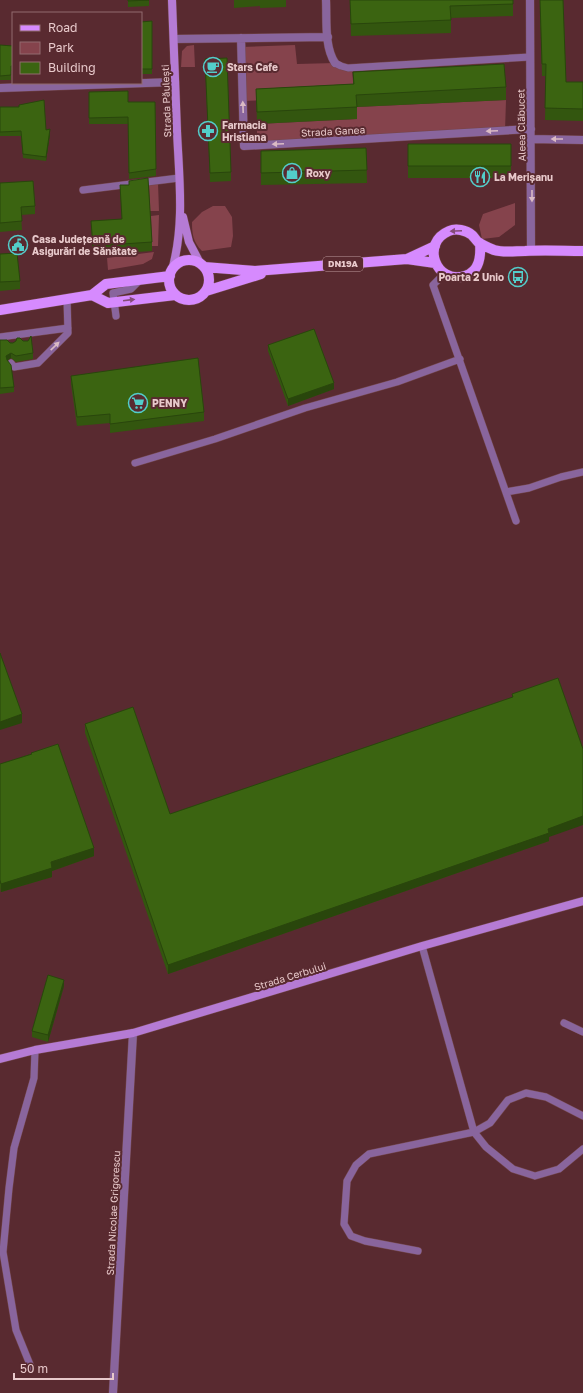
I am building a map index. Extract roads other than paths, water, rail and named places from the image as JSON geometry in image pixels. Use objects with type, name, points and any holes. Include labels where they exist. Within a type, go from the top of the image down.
[{"type":"main road","name":"DN19A","points":[[407,259],[435,246],[444,234],[450,231],[458,230],[465,231],[472,235],[480,243],[496,251],[583,251]]},
{"type":"main road","points":[[435,246],[435,263],[445,273],[450,276],[458,277],[473,271],[479,262],[481,253],[480,243]]},
{"type":"main road","points":[[479,262],[496,251]]},
{"type":"main road","name":"DN19A","points":[[202,265],[237,270],[278,269],[407,259],[435,263]]},
{"type":"main road","points":[[192,260],[202,265],[208,273],[209,280],[206,291],[201,296],[193,300],[186,300],[176,295],[171,289],[169,282],[171,273],[178,264],[192,260]]},
{"type":"main road","name":"DN19A","points":[[206,291],[278,269]]},
{"type":"main road","points":[[0,310],[92,295],[106,284],[171,273]]},
{"type":"main road","points":[[92,295],[108,303],[176,295]]},
{"type":"street","name":"Strada Păulești","points":[[171,273],[179,238],[180,202],[172,0]]},
{"type":"street","points":[[326,0],[328,37],[331,56],[335,63]]},
{"type":"street","name":"Aleea Clăbucet","points":[[530,0],[532,250]]},
{"type":"street","points":[[174,39],[328,37]]},
{"type":"street","name":"Strada Ganea","points":[[241,38],[244,146],[531,129]]},
{"type":"street","points":[[142,83],[175,82]]},
{"type":"street","points":[[0,88],[117,84]]},
{"type":"street","points":[[531,139],[583,140]]},
{"type":"street","name":"Strada Păulești","points":[[180,202],[186,233],[193,251],[202,265]]},
{"type":"street","name":"Strada Cerbului","points":[[0,1059],[35,1050],[133,1033],[422,946],[583,901]]},
{"type":"street","name":"Strada Nicolae Grigorescu","points":[[113,1393],[133,1033]]},
{"type":"lane","points":[[335,63],[352,68],[530,57]]},
{"type":"lane","points":[[83,190],[179,178]]},
{"type":"lane","points":[[445,273],[434,285],[516,521]]},
{"type":"lane","points":[[116,316],[114,293],[131,289],[141,279]]},
{"type":"lane","points":[[12,366],[25,363],[38,363],[68,333],[67,299]]},
{"type":"lane","points":[[0,337],[68,328]]},
{"type":"lane","points":[[0,342],[10,342],[22,338],[25,342]]},
{"type":"lane","points":[[33,355],[38,363]]},
{"type":"lane","points":[[135,463],[215,439],[305,408],[397,382],[460,359]]},
{"type":"lane","points":[[506,492],[529,488],[561,477],[583,472]]},
{"type":"lane","points":[[422,946],[474,1132],[486,1147],[513,1169],[534,1176],[559,1169],[583,1149]]},
{"type":"lane","points":[[564,1023],[583,1032]]},
{"type":"lane","points":[[32,1367],[16,1330],[3,1252],[14,1148],[34,1078],[35,1050]]},
{"type":"lane","points":[[418,1251],[365,1241],[351,1236],[344,1224],[347,1181],[356,1165],[369,1154],[474,1132],[490,1123],[508,1100],[526,1093],[546,1097],[583,1116]]},
{"type":"place","name":"Stars Cafe","points":[[213,67]]},
{"type":"place","name":"Farmacia Hristiana","points":[[208,131]]},
{"type":"place","name":"Roxy","points":[[292,173]]},
{"type":"place","name":"La Merișanu","points":[[480,177]]},
{"type":"place","name":"Casa Județeană de Asigurări de Sănătate","points":[[18,245]]},
{"type":"place","name":"Poarta 2 Unio","points":[[518,277]]},
{"type":"place","name":"PENNY","points":[[138,403]]}]
